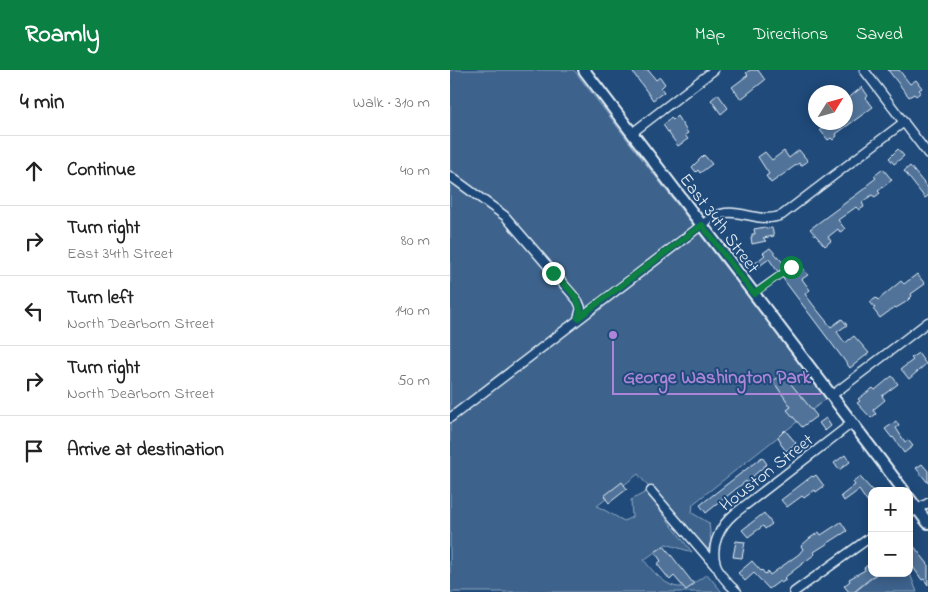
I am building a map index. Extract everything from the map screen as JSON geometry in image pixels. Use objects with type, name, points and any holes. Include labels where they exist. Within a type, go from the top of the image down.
[{"type":"main road","name":"East 34th Street","points":[[584,70],[901,487]]},
{"type":"main road","points":[[913,512],[928,523]]},
{"type":"street","points":[[632,133],[714,70]]},
{"type":"street","points":[[864,70],[928,154]]},
{"type":"street","points":[[450,418],[578,318],[714,216],[727,212],[741,213],[764,220],[782,216],[904,122]]},
{"type":"street","points":[[450,176],[493,206],[515,227],[576,298],[581,308],[578,318]]},
{"type":"street","points":[[831,396],[928,322]]},
{"type":"street","name":"Houston Street","points":[[737,592],[726,580],[715,563],[715,545],[720,530],[727,520],[852,423]]},
{"type":"street","points":[[651,491],[719,570]]},
{"type":"street","points":[[913,512],[928,503]]},
{"type":"street","points":[[794,592],[868,539]]},
{"type":"lane","points":[[754,294],[791,267]]},
{"type":"shaded area","points":[[450,70],[574,70],[826,399],[693,504],[692,513],[709,523],[711,541],[706,557],[638,474],[597,506],[624,521],[632,517],[631,500],[646,492],[692,552],[666,544],[644,560],[668,584],[680,587],[689,585],[707,574],[722,592],[450,592]]},
{"type":"shaded area","points":[[873,577],[911,577],[917,592],[855,592]]},
{"type":"building","points":[[631,70],[648,70],[656,80],[660,77],[665,84],[661,88],[664,92],[653,100]]},
{"type":"building","points":[[750,70],[758,70],[765,80],[741,99],[732,87],[748,75],[746,73]]},
{"type":"building","points":[[888,70],[899,70],[910,84],[916,80],[922,88],[919,90],[921,92],[916,96],[914,94],[909,97]]},
{"type":"building","points":[[862,87],[868,96],[866,98],[873,107],[853,122],[853,94]]},
{"type":"building","points":[[718,94],[728,108],[721,114],[711,100]]},
{"type":"building","points":[[677,116],[688,133],[685,135],[688,139],[678,146],[663,125],[671,118],[673,120]]},
{"type":"building","points":[[820,130],[841,130],[836,134],[837,136],[833,140],[831,138],[828,140]]},
{"type":"building","points":[[898,149],[904,156],[894,164],[889,158]]},
{"type":"building","points":[[799,150],[808,161],[801,166],[799,163],[771,183],[766,176],[769,174],[758,157],[765,152],[772,160],[784,151],[789,158]]},
{"type":"building","points":[[704,155],[712,164],[700,173],[698,170],[696,172],[692,167]]},
{"type":"building","points":[[910,166],[928,188],[928,196],[925,198],[904,171]]},
{"type":"building","points":[[883,169],[892,180],[878,191],[880,193],[875,197],[872,195],[862,202],[864,207],[859,210],[856,207],[838,220],[845,229],[840,232],[838,229],[828,237],[831,241],[825,246],[810,229],[868,186],[876,178],[874,176]]},
{"type":"building","points":[[765,227],[766,229],[772,228],[774,236],[763,238],[766,241],[752,244],[751,237],[752,234],[755,234],[754,229]]},
{"type":"building","points":[[770,248],[786,266],[778,272],[769,259],[758,267],[755,263]]},
{"type":"building","points":[[803,268],[808,275],[802,279],[810,290],[805,294],[814,306],[831,327],[842,319],[847,325],[837,332],[845,343],[854,336],[869,353],[850,368],[783,278],[791,272],[795,274]]},
{"type":"building","points":[[917,274],[925,284],[911,294],[912,296],[906,302],[895,307],[880,318],[870,302],[876,298],[878,300],[901,281],[904,284]]},
{"type":"building","points":[[918,353],[926,364],[909,379],[901,369],[913,360],[911,358]]},
{"type":"building","points":[[783,374],[817,416],[802,427],[787,410],[791,407],[773,381]]},
{"type":"building","points":[[892,376],[898,384],[882,396],[885,400],[873,410],[876,414],[871,418],[857,403],[860,401],[858,399],[873,388],[875,390]]},
{"type":"building","points":[[826,418],[831,426],[825,431],[819,423]]},
{"type":"building","points":[[896,421],[899,426],[896,428],[905,442],[908,440],[913,446],[904,453],[885,429]]},
{"type":"building","points":[[785,430],[796,443],[786,451],[778,437]]},
{"type":"building","points":[[845,455],[850,462],[839,470],[834,463]]},
{"type":"building","points":[[762,457],[767,464],[752,477],[753,479],[747,483],[746,481],[706,513],[700,505]]},
{"type":"building","points":[[922,464],[928,471],[928,483],[916,468]]},
{"type":"building","points":[[816,475],[824,486],[804,498],[802,496],[787,507],[781,500],[812,476]]},
{"type":"building","points":[[860,477],[869,487],[868,503],[859,490],[844,501],[841,496],[855,485],[853,482]]},
{"type":"building","points":[[622,482],[627,489],[609,503],[604,496]]},
{"type":"building","points":[[764,513],[772,524],[765,529],[763,526],[748,537],[742,530]]},
{"type":"building","points":[[841,522],[847,531],[814,552],[815,554],[784,578],[786,580],[781,583],[780,581],[769,589],[754,573],[745,581],[738,573],[752,561],[761,571],[765,574],[768,572],[770,575],[799,554],[803,549],[801,546],[810,538],[819,532],[821,535]]},
{"type":"building","points":[[736,541],[745,542],[742,558],[733,557]]},
{"type":"building","points":[[913,545],[928,564],[928,585],[924,579],[922,580],[913,567]]},
{"type":"building","points":[[664,546],[693,583],[686,590],[674,576],[670,580],[657,564],[661,561],[655,552]]},
{"type":"building","points":[[868,565],[868,577],[872,577],[854,592],[849,592],[844,586],[850,581],[849,579],[865,570],[864,568]]},
{"type":"place","name":"George Washington Park","points":[[613,335]]},
{"type":"route","points":[[553,273],[580,304],[581,308],[578,318],[702,225],[754,294],[791,267]]}]
